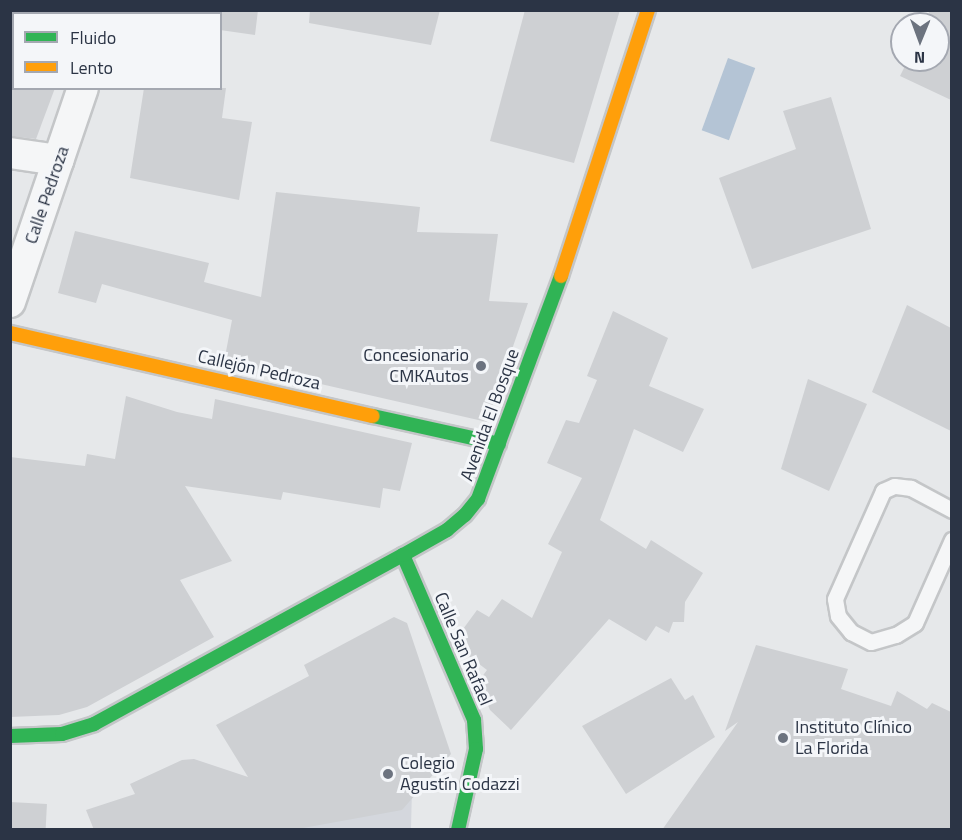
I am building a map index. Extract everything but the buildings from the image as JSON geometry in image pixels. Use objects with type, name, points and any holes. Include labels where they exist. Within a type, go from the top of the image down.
[{"type":"street","name":"Avenida El Bosque","points":[[10,736],[62,734],[94,724],[403,555],[447,530],[465,515],[478,498],[567,259],[648,10]]},
{"type":"street","name":"Calle Pedroza","points":[[10,302],[82,90]]},
{"type":"street","points":[[10,153],[58,160]]},
{"type":"street","name":"Callejón Pedroza","points":[[10,333],[499,444]]},
{"type":"street","name":"Calle San Rafael","points":[[403,555],[474,720],[476,749],[458,830]]},
{"type":"lane","points":[[951,510],[911,488],[894,486],[883,491],[835,599],[838,616],[851,632],[871,642],[896,635],[915,623],[951,540]]},
{"type":"shaded area","name":"Colegio Agustín Codazzi","points":[[413,748],[411,829],[255,829]]},
{"type":"water","points":[[728,58],[755,68],[729,140],[702,130]]},
{"type":"traffic: fast","points":[[10,736],[62,734],[94,724],[403,555],[447,530],[465,515],[478,499],[561,276]]},
{"type":"traffic: fast","points":[[373,416],[499,444]]},
{"type":"traffic: fast","points":[[403,555],[474,720],[476,749],[458,830]]},
{"type":"traffic: slow","points":[[561,276],[648,10]]},
{"type":"traffic: slow","points":[[10,333],[373,416]]},
{"type":"place","name":"Concesionario CMKAutos","points":[[481,366]]},
{"type":"place","name":"Instituto Clínico La Florida","points":[[783,738]]},
{"type":"place","name":"Colegio Agustín Codazzi","points":[[388,774]]}]
